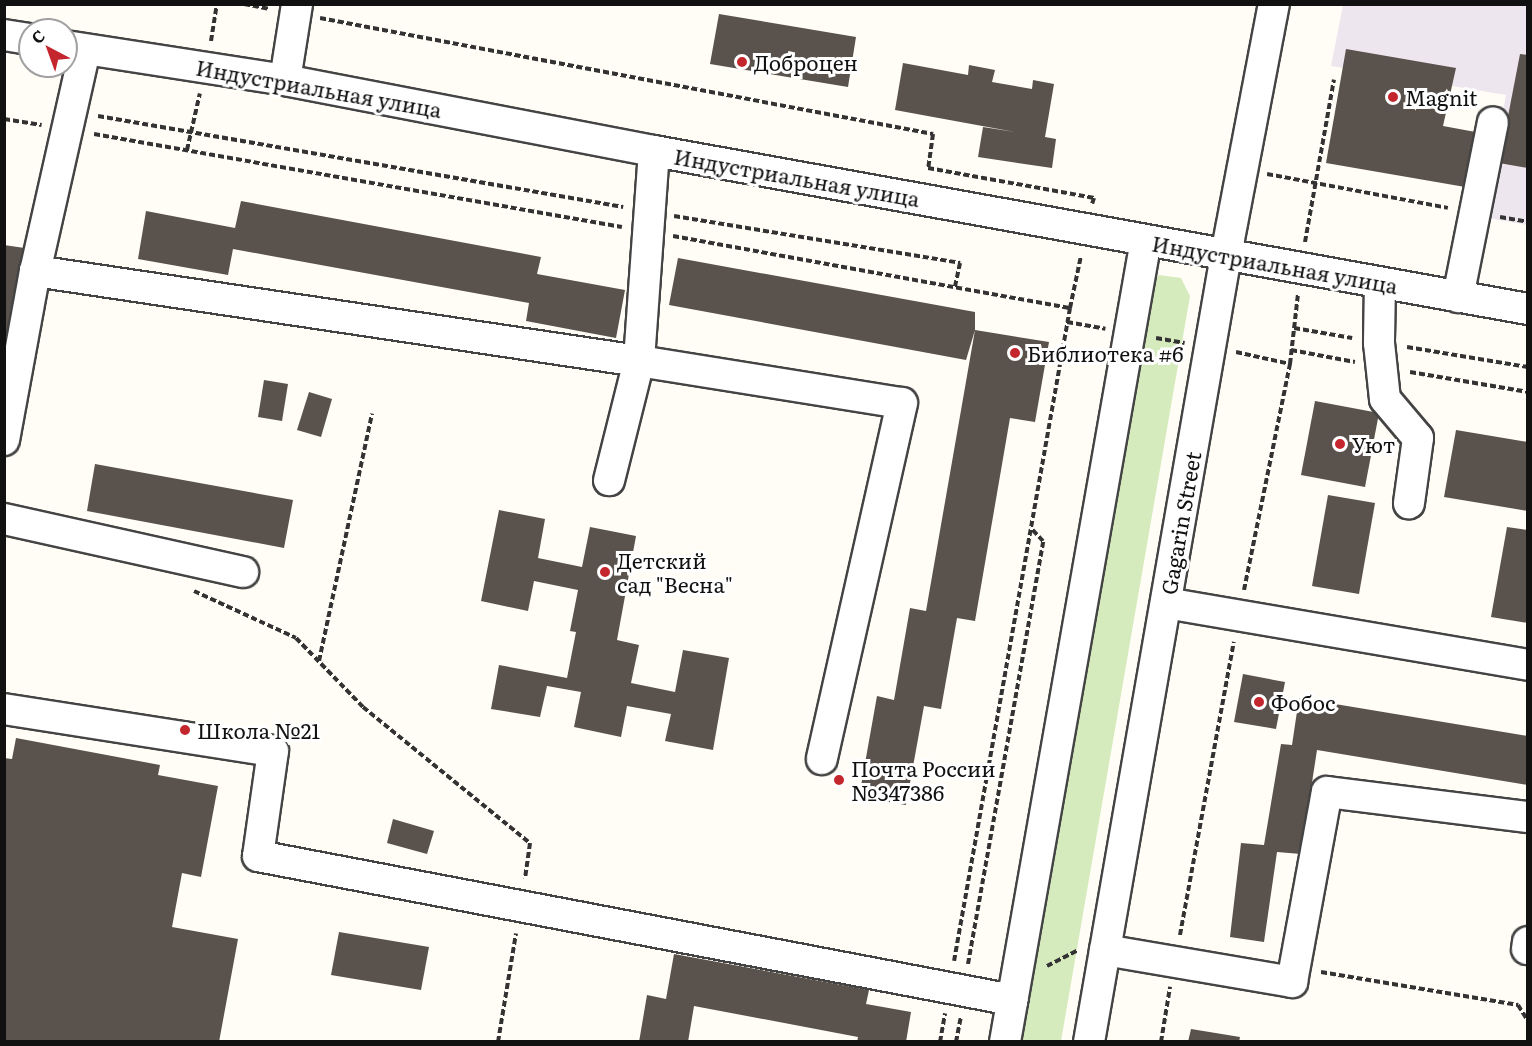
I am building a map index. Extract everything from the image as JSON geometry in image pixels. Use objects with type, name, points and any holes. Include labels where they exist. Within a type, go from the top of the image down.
[{"type":"street","name":"Gagarin Street","points":[[1089,1041],[1226,255],[1274,4]]},
{"type":"street","points":[[285,80],[296,9]]},
{"type":"street","name":"Индустриальная улица","points":[[78,48],[285,80],[654,152],[1527,309]]},
{"type":"street","points":[[4,441],[34,271],[69,120],[72,78]]},
{"type":"street","points":[[1458,297],[1493,122]]},
{"type":"street","points":[[609,480],[639,361],[654,152]]},
{"type":"street","points":[[1005,1041],[1146,240]]},
{"type":"street","points":[[34,271],[639,361],[902,403],[822,759]]},
{"type":"street","points":[[1380,283],[1379,343],[1385,399],[1418,438],[1409,503]]},
{"type":"street","points":[[4,519],[243,572]]},
{"type":"street","points":[[1166,603],[1527,665]]},
{"type":"street","points":[[4,709],[273,751],[258,856],[957,990],[1014,991]]},
{"type":"street","points":[[1107,943],[1175,962],[1292,982],[1327,792],[1527,817]]},
{"type":"path","points":[[244,4],[296,9],[933,134],[928,168],[1094,198],[1067,322],[1031,528],[957,990],[956,1041]]},
{"type":"path","points":[[1161,1041],[1238,616],[1290,364],[1300,270],[1334,80]]},
{"type":"path","points":[[4,119],[69,120],[649,222],[955,287],[1070,308]]},
{"type":"path","points":[[69,120],[649,222],[960,263],[955,287]]},
{"type":"path","points":[[1242,170],[1527,222]]},
{"type":"path","points":[[1067,322],[1210,347],[1290,364]]},
{"type":"path","points":[[1294,328],[1527,367]]},
{"type":"path","points":[[319,661],[372,414]]},
{"type":"path","points":[[940,1041],[957,990],[1043,541],[1031,528]]},
{"type":"path","points":[[192,590],[296,638],[363,707],[530,843],[525,884]]},
{"type":"path","points":[[1014,991],[1107,943]]},
{"type":"shaded area","points":[[1343,5],[1527,5],[1527,225],[1483,217],[1506,95],[1331,66]]},
{"type":"green space","points":[[1159,275],[1181,278],[1190,296],[1061,1041],[1015,1042],[1144,290]]},
{"type":"building","points":[[719,14],[856,37],[848,87],[710,64]]},
{"type":"building","name":"Magnit","points":[[1346,49],[1456,68],[1443,126],[1481,133],[1471,188],[1326,163]]},
{"type":"building","points":[[1520,54],[1528,55],[1528,168],[1499,163]]},
{"type":"building","points":[[903,63],[968,75],[969,65],[995,70],[992,82],[1032,89],[1033,80],[1054,84],[1045,137],[1056,139],[1052,168],[978,157],[983,127],[1015,132],[895,110]]},
{"type":"building","points":[[241,201],[541,257],[537,274],[625,290],[616,338],[526,321],[529,303],[233,249],[228,275],[138,259],[146,211],[235,228]]},
{"type":"building","points":[[4,245],[38,250],[22,343],[4,340]]},
{"type":"building","points":[[678,258],[975,312],[975,330],[966,360],[669,305]]},
{"type":"building","points":[[975,330],[1049,342],[1035,422],[1010,418],[975,621],[957,618],[941,709],[924,706],[906,805],[859,797],[877,696],[894,700],[910,608],[926,611]]},
{"type":"building","points":[[264,380],[288,384],[282,421],[258,417]]},
{"type":"building","points":[[309,392],[332,399],[321,437],[297,430]]},
{"type":"building","name":"Уют","points":[[1315,401],[1379,413],[1365,487],[1301,475]]},
{"type":"building","points":[[1456,430],[1528,442],[1528,511],[1444,497]]},
{"type":"building","points":[[95,464],[293,500],[284,548],[87,511]]},
{"type":"building","points":[[1328,495],[1375,503],[1359,594],[1312,586]]},
{"type":"building","points":[[499,510],[545,519],[538,558],[582,567],[590,527],[636,536],[617,640],[639,645],[631,683],[675,692],[683,650],[729,658],[713,750],[665,741],[671,714],[627,706],[621,737],[574,727],[581,692],[547,686],[540,717],[491,709],[499,665],[567,678],[576,632],[570,631],[578,590],[534,581],[528,611],[481,601]]},
{"type":"building","points":[[1507,527],[1528,530],[1528,623],[1491,617]]},
{"type":"building","name":"Фобос","points":[[1243,674],[1285,682],[1276,729],[1234,722]]},
{"type":"building","points":[[1299,698],[1528,736],[1528,785],[1317,750],[1301,854],[1277,852],[1264,942],[1230,937],[1241,843],[1264,845],[1281,744],[1292,745]]},
{"type":"building","points":[[16,738],[160,765],[158,775],[218,786],[201,877],[182,873],[172,927],[238,939],[219,1042],[4,1042],[4,758],[12,759]]},
{"type":"building","points":[[393,819],[434,831],[427,854],[387,843]]},
{"type":"building","points":[[339,932],[429,947],[421,990],[331,975]]},
{"type":"building","points":[[674,954],[869,990],[866,1004],[911,1012],[906,1042],[857,1042],[858,1037],[694,1006],[688,1042],[639,1042],[647,995],[666,999]]},
{"type":"building","points":[[1191,1029],[1240,1037],[1239,1042],[1188,1042]]},
{"type":"place","name":"Доброцен","points":[[742,62]]},
{"type":"place","name":"Magnit","points":[[1393,97]]},
{"type":"place","name":"Библиотека #6","points":[[1015,353]]},
{"type":"place","name":"Уют","points":[[1340,444]]},
{"type":"place","name":"Детский сад \"Весна\"","points":[[605,572]]},
{"type":"place","name":"Фобос","points":[[1259,702]]},
{"type":"place","name":"Школа №21","points":[[185,730]]},
{"type":"place","name":"Почта России №347386","points":[[839,780]]}]
